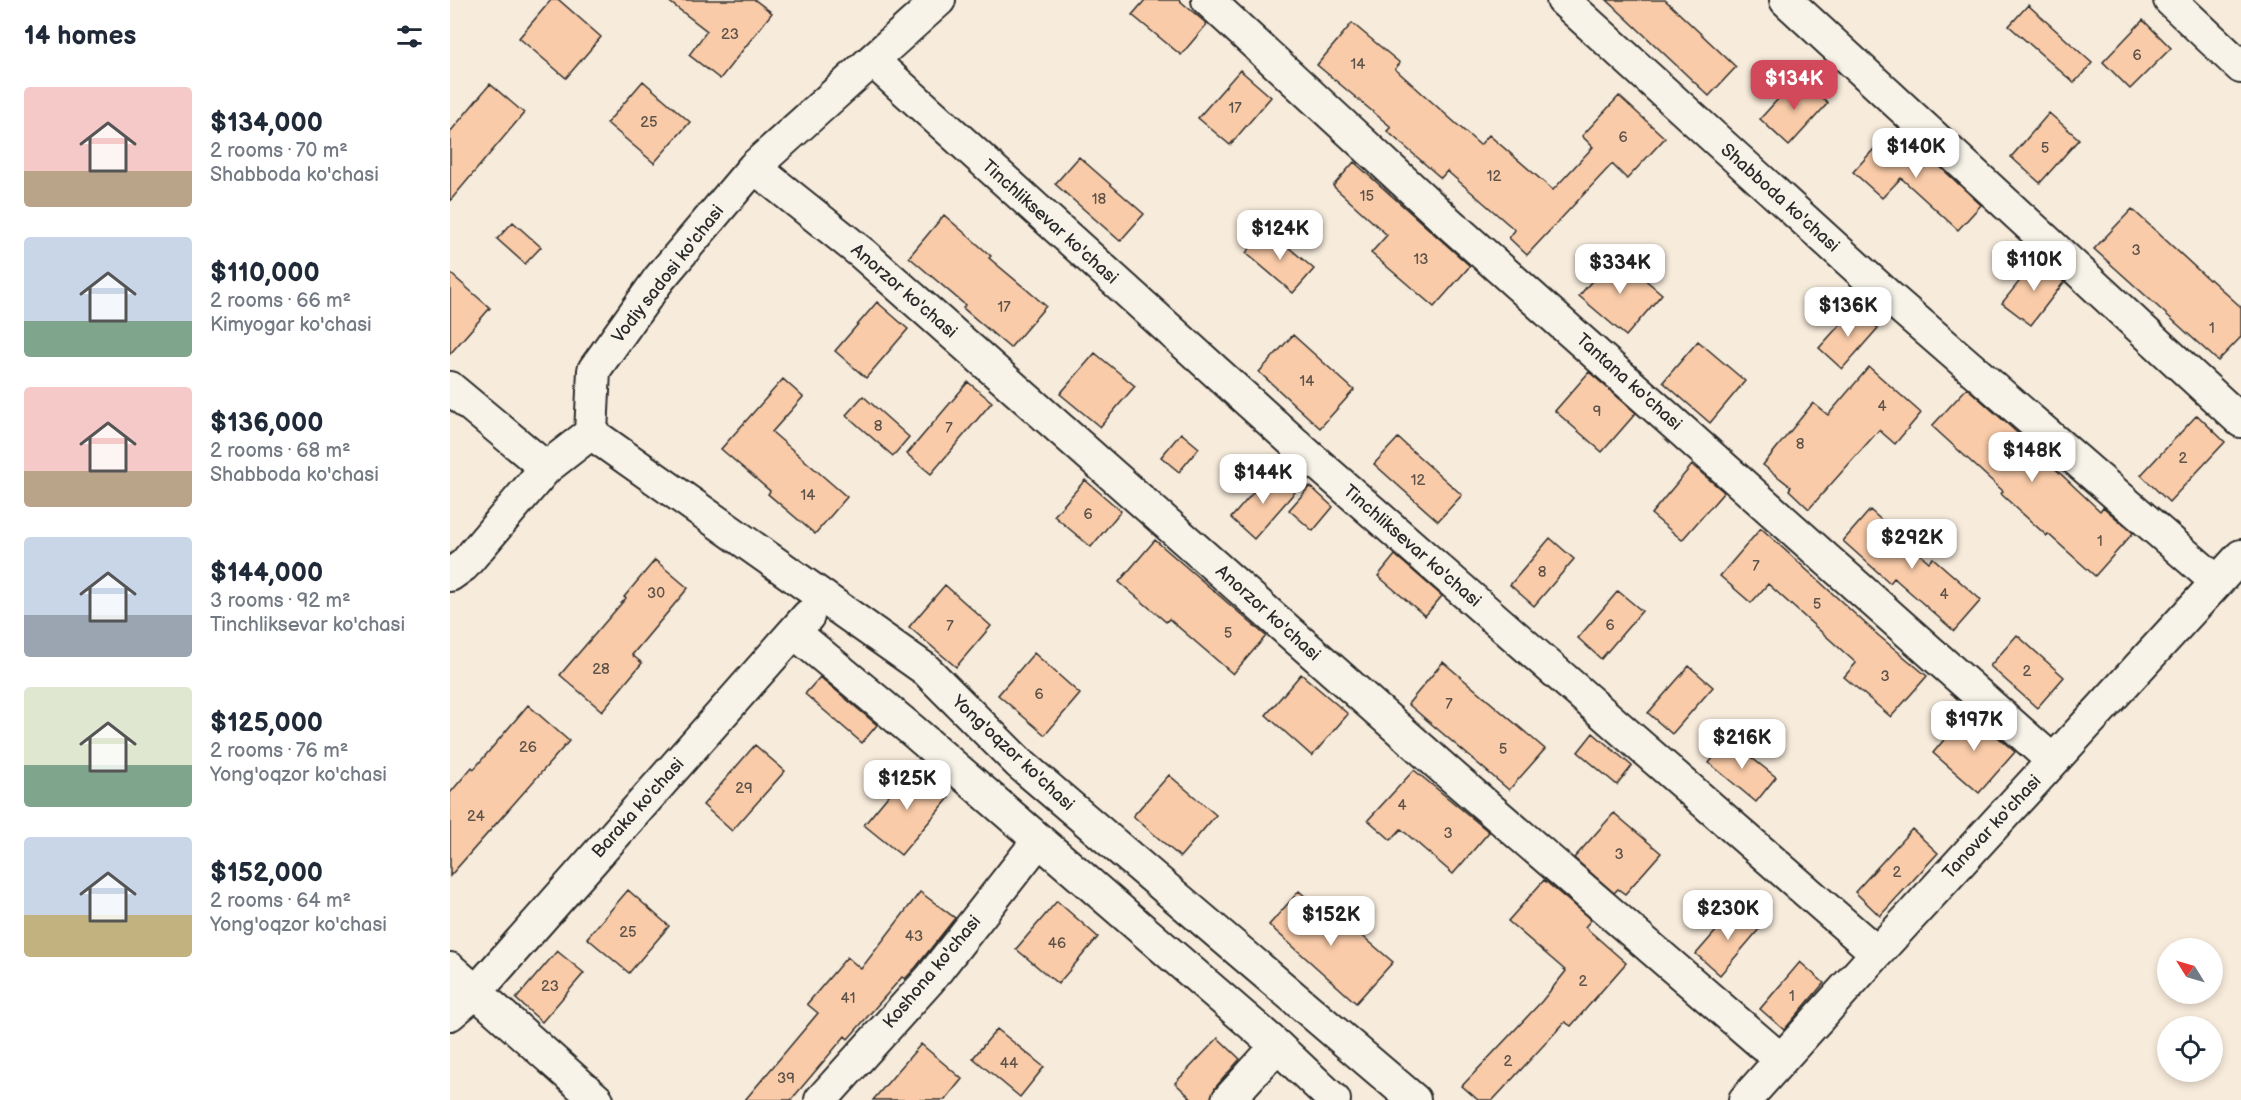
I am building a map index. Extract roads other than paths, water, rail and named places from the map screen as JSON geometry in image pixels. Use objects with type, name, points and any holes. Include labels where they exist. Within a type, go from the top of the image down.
[{"type":"street","name":"Vodiy sadosi ko'chasi","points":[[591,433],[594,369],[659,279],[754,167],[939,0]]},
{"type":"street","name":"Tantana ko'chasi","points":[[1208,0],[1450,224],[2054,761]]},
{"type":"street","name":"Shabboda ko'chasi","points":[[1563,0],[1888,296],[2217,582]]},
{"type":"street","points":[[1786,0],[2241,421]]},
{"type":"street","points":[[2170,0],[2241,67]]},
{"type":"street","name":"Tinchliksevar ko'chasi","points":[[873,61],[1310,457],[1877,953]]},
{"type":"street","name":"Anorzor ko'chasi","points":[[754,167],[863,254],[1435,761],[1781,1060]]},
{"type":"street","points":[[450,388],[546,468]]},
{"type":"street","points":[[450,575],[464,565],[546,468],[591,433]]},
{"type":"street","name":"Yong'oqzor ko'chasi","points":[[591,433],[925,669],[1019,763],[1414,1100]]},
{"type":"street","name":"Tanovar ko'chasi","points":[[1745,1100],[2241,556]]},
{"type":"street","name":"Baraka ko'chasi","points":[[450,1014],[476,992],[824,599]]},
{"type":"street","points":[[794,632],[1277,1046],[1334,1100]]},
{"type":"street","name":"Koshona ko'chasi","points":[[821,1100],[930,979],[1039,840]]},
{"type":"street","points":[[450,969],[597,1100]]},
{"type":"street","points":[[1228,1100],[1277,1046]]}]
